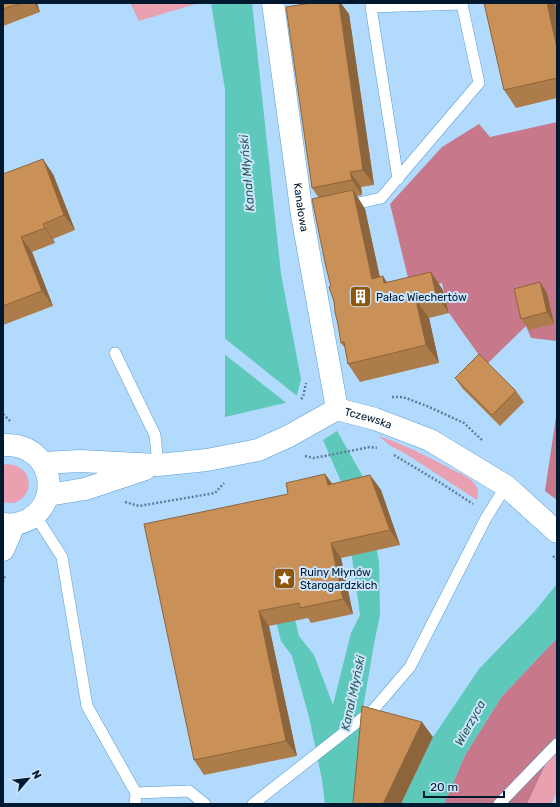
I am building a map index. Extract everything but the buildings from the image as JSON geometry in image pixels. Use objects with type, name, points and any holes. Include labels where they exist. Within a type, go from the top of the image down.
[{"type":"street","name":"Kanałowa","points":[[273,3],[308,214],[337,409]]},
{"type":"street","name":"Tczewska","points":[[43,463],[80,461],[158,465],[207,460],[258,450],[296,433],[337,409],[375,419],[430,440],[506,486],[557,531]]},
{"type":"street","points":[[3,444],[26,448],[36,455],[43,463],[49,479],[48,495],[43,506],[36,515],[25,522],[8,524],[3,550]]},
{"type":"street","name":"Tczewska","points":[[48,495],[85,489],[158,465]]},
{"type":"lane","points":[[332,209],[381,198],[398,179],[479,83],[462,4],[371,7],[398,179]]},
{"type":"lane","points":[[115,353],[154,435],[158,465]]},
{"type":"lane","points":[[253,804],[374,709],[410,667],[488,515],[506,486]]},
{"type":"lane","points":[[36,515],[62,557],[87,706],[136,799],[189,792],[206,804]]},
{"type":"lane","points":[[499,804],[557,744]]},
{"type":"path","points":[[299,401],[303,397],[308,378]]},
{"type":"path","points":[[391,398],[403,397],[464,423],[484,442]]},
{"type":"path","points":[[3,414],[10,421]]},
{"type":"path","points":[[303,456],[314,458],[370,448],[384,449]]},
{"type":"path","points":[[391,453],[444,485],[488,515]]},
{"type":"path","points":[[118,500],[139,506],[215,493],[224,482]]},
{"type":"path","points":[[3,582],[6,572]]},
{"type":"shaded area","points":[[130,3],[199,3],[139,21]]},
{"type":"shaded area","points":[[557,122],[557,341],[531,338],[526,326],[486,365],[449,313],[442,283],[411,290],[390,204],[442,147],[479,124],[490,137]]},
{"type":"shaded area","points":[[557,410],[557,500],[545,491]]},
{"type":"shaded area","points":[[379,436],[398,443],[467,477],[477,487],[477,500],[406,454],[389,445]]},
{"type":"shaded area","points":[[8,464],[19,467],[25,473],[28,480],[28,488],[25,495],[20,500],[12,503],[3,502],[3,465]]},
{"type":"shaded area","points":[[557,638],[557,740],[527,804],[444,804],[465,755],[502,696]]},
{"type":"shaded area","points":[[557,752],[557,793],[551,804],[527,804],[547,762]]},
{"type":"water","name":"Kanał Młyński","points":[[211,3],[252,3],[281,274],[301,379],[297,395],[289,402],[225,417],[225,90]]},
{"type":"water","name":"Kanał Młyński","points":[[337,431],[362,475],[379,561],[380,615],[363,708],[360,804],[325,804],[322,780],[309,717],[292,656],[281,641],[250,523],[270,518],[299,636],[314,655],[333,705],[351,633],[360,615],[342,484],[323,440]]},
{"type":"water","name":"Wierzyca","points":[[557,584],[557,638],[502,696],[465,755],[444,804],[401,804],[433,737],[479,669],[534,612]]},
{"type":"pier","points":[[223,337],[297,396],[289,405],[223,353]]},
{"type":"place","name":"Pałac Wiechertów","points":[[361,297]]},
{"type":"place","name":"Ruiny Młynów Starogardzkich","points":[[285,578]]}]
